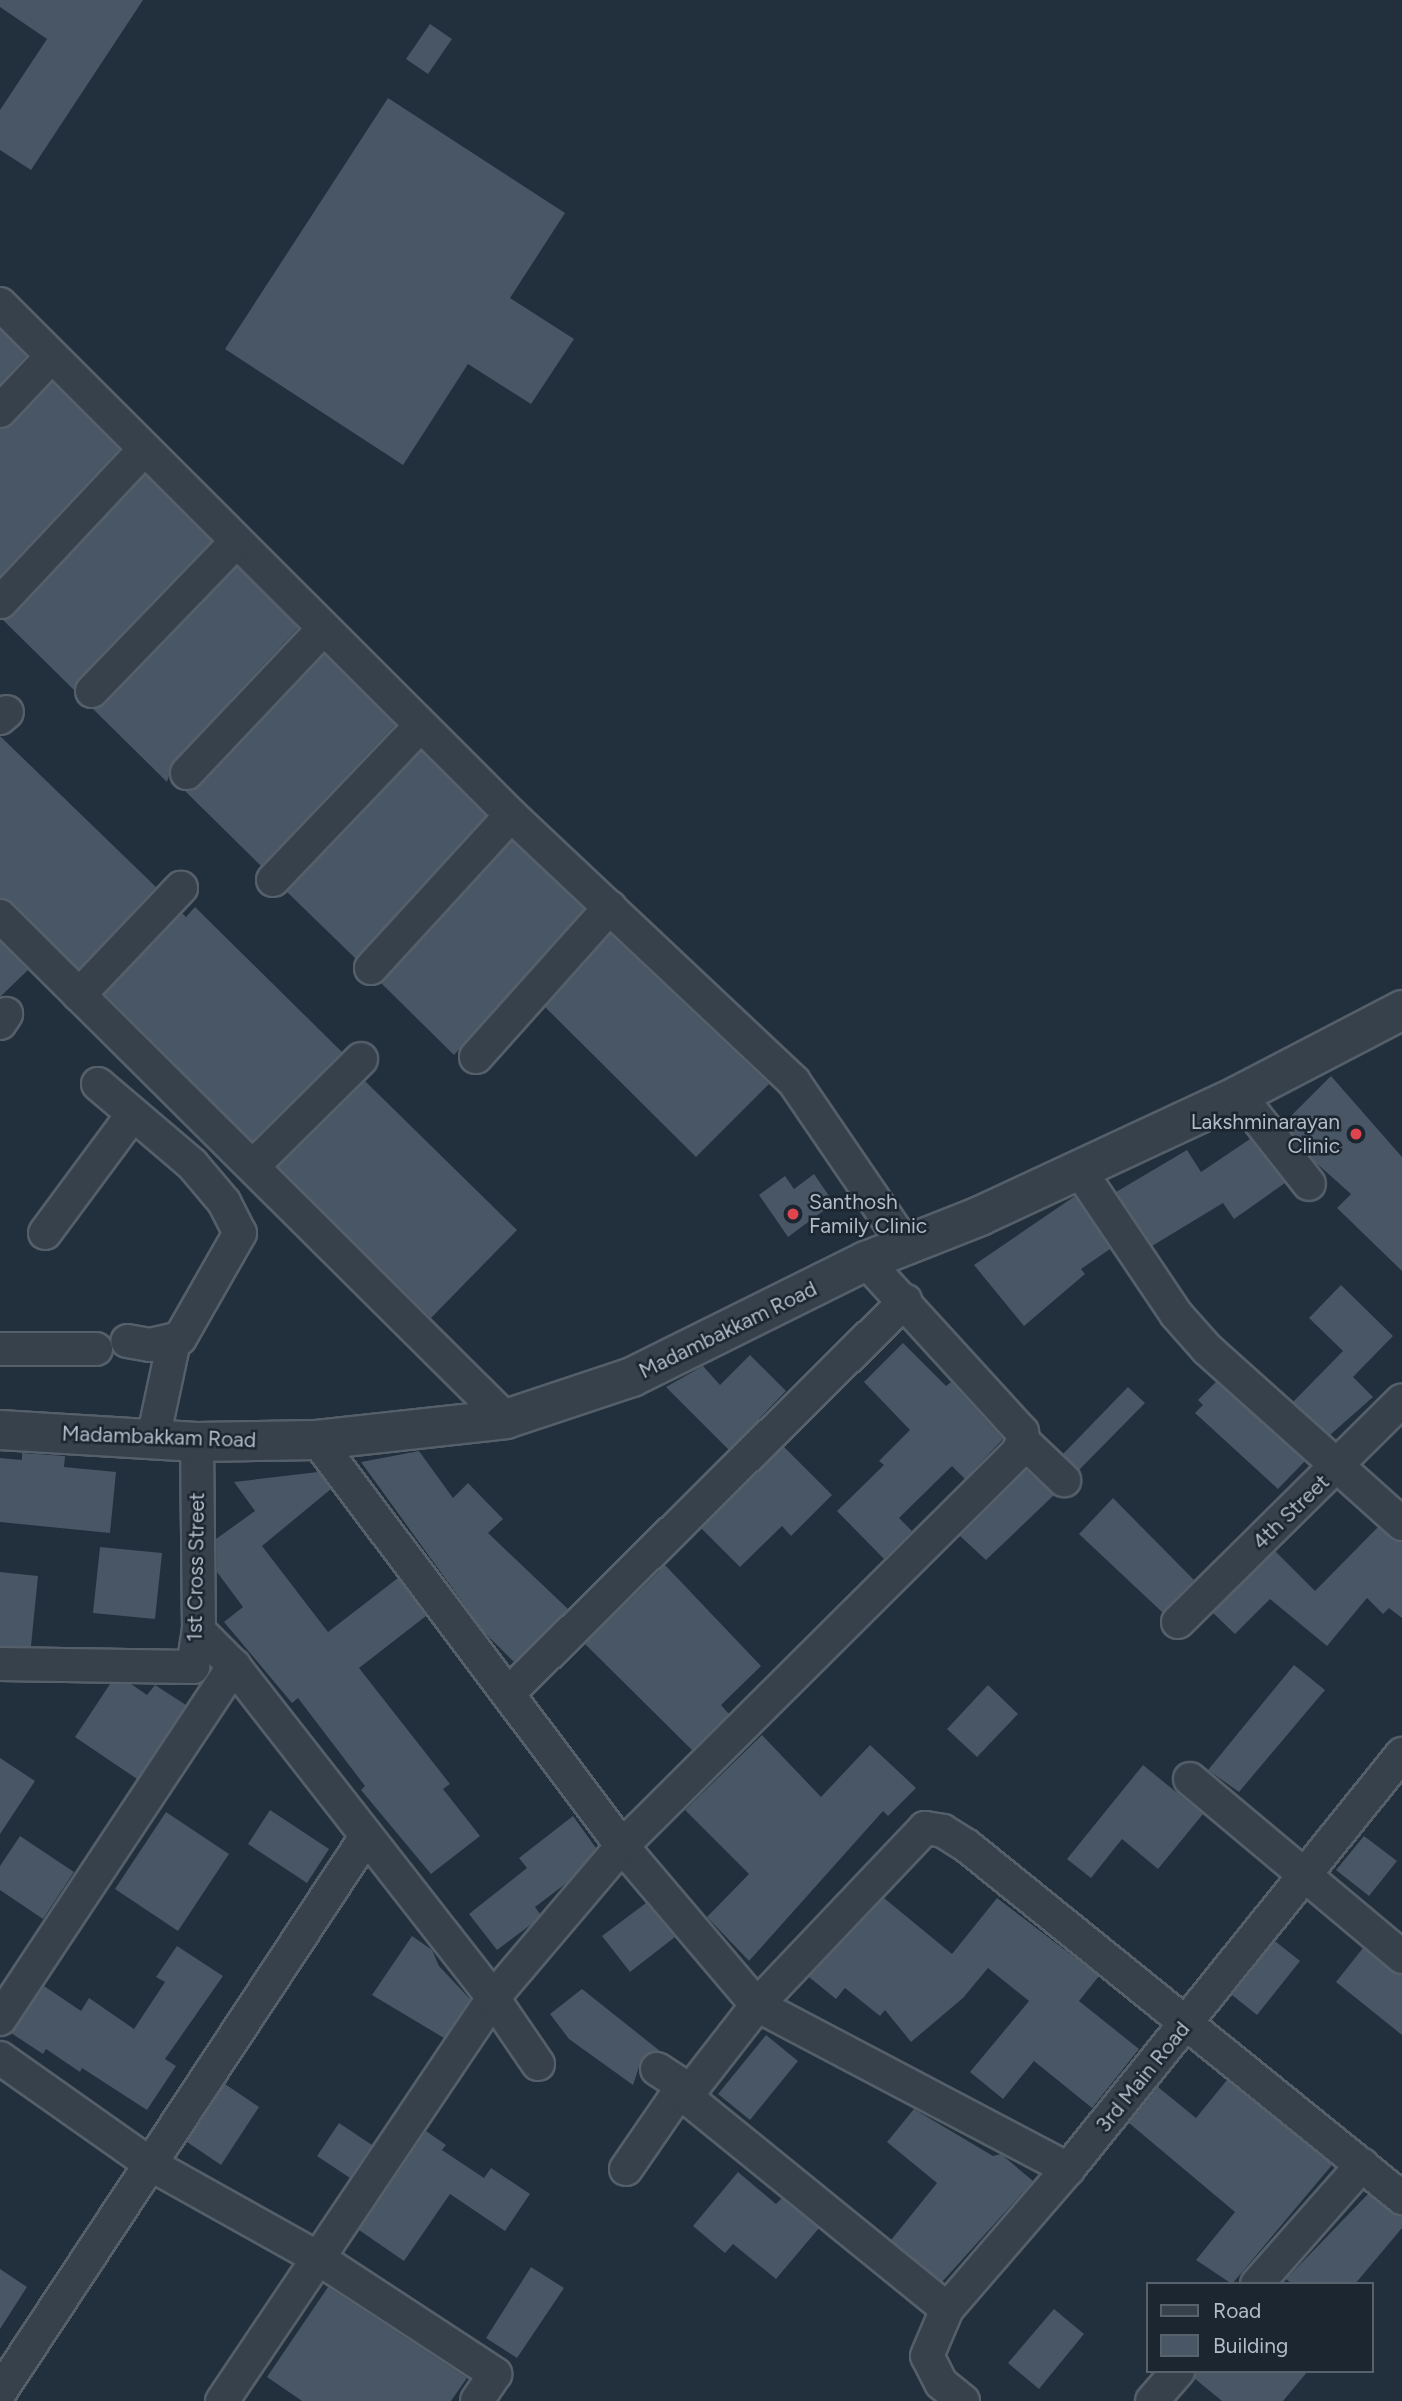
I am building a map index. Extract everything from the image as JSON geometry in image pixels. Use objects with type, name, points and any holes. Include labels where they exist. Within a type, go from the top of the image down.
[{"type":"street","points":[[0,304],[234,544],[511,816],[794,1082],[906,1246]]},
{"type":"street","points":[[0,411],[51,357]]},
{"type":"street","points":[[1,602],[143,451]]},
{"type":"street","points":[[92,691],[234,544]]},
{"type":"street","points":[[187,773],[323,629]]},
{"type":"street","points":[[273,880],[421,725]]},
{"type":"street","points":[[371,968],[511,816]]},
{"type":"street","points":[[79,995],[181,888]]},
{"type":"street","points":[[476,1056],[610,907]]},
{"type":"street","points":[[0,916],[506,1419]]},
{"type":"street","name":"Madambakkam Road","points":[[0,1430],[197,1442],[317,1440],[506,1419],[632,1377],[866,1261],[906,1246],[1239,1095],[1402,1010]]},
{"type":"street","points":[[253,1166],[361,1059]]},
{"type":"street","points":[[97,1084],[191,1164],[224,1202],[240,1233],[190,1326],[174,1341],[153,1439]]},
{"type":"street","points":[[1239,1095],[1309,1184]]},
{"type":"street","points":[[45,1233],[133,1114]]},
{"type":"street","points":[[1078,1168],[1176,1314],[1335,1469],[1402,1524]]},
{"type":"street","points":[[222,2401],[493,1998],[622,1846],[1017,1452],[1023,1441],[1022,1432],[866,1261]]},
{"type":"street","points":[[508,1694],[905,1301]]},
{"type":"street","points":[[127,1341],[174,1341]]},
{"type":"street","points":[[0,1349],[96,1349]]},
{"type":"street","name":"4th Street","points":[[1178,1622],[1402,1400]]},
{"type":"street","points":[[317,1440],[622,1846],[757,2005],[1068,2169]]},
{"type":"street","points":[[1023,1441],[1064,1480]]},
{"type":"street","name":"1st Cross Street","points":[[0,1664],[193,1667],[199,1630],[197,1442]]},
{"type":"street","points":[[199,1630],[234,1666],[364,1840],[493,1998],[538,2064]]},
{"type":"street","points":[[0,2019],[206,1702],[234,1666]]},
{"type":"street","points":[[193,1667],[206,1702]]},
{"type":"street","name":"3rd Main Road","points":[[963,2401],[941,2383],[927,2356],[947,2309],[1068,2169],[1402,1754]]},
{"type":"street","points":[[1190,1779],[1402,1957]]},
{"type":"street","points":[[626,2169],[678,2080],[757,2005],[925,1828],[943,1831],[967,1846],[1188,2020],[1402,2198]]},
{"type":"street","points":[[0,2392],[364,1840]]},
{"type":"street","points":[[0,2058],[150,2164],[318,2258],[495,2374],[477,2401]]},
{"type":"street","points":[[678,2080],[690,2100],[947,2309]]},
{"type":"street","points":[[1258,2282],[1362,2165]]},
{"type":"street","points":[[1152,2401],[1176,2373]]},
{"type":"building","points":[[0,0],[143,0],[31,170],[0,150],[0,110],[47,39],[0,7]]},
{"type":"building","points":[[430,24],[452,39],[428,74],[406,59]]},
{"type":"building","points":[[388,98],[565,213],[510,298],[574,339],[531,404],[468,364],[403,465],[225,349]]},
{"type":"building","points":[[0,330],[26,356],[0,384]]},
{"type":"building","points":[[52,382],[119,449],[0,576],[0,429],[13,424]]},
{"type":"building","points":[[145,475],[211,541],[79,678],[74,690],[3,620],[14,615]]},
{"type":"building","points":[[237,567],[298,628],[174,760],[167,782],[93,709],[105,704]]},
{"type":"building","points":[[324,654],[395,725],[261,866],[185,791],[200,786]]},
{"type":"building","points":[[0,736],[156,887],[79,969],[13,903],[0,898]]},
{"type":"building","points":[[421,751],[486,816],[356,959],[287,892]]},
{"type":"building","points":[[512,841],[584,909],[454,1055],[381,983]]},
{"type":"building","points":[[195,907],[342,1052],[252,1141],[105,994],[182,913],[186,917]]},
{"type":"building","points":[[610,934],[769,1084],[696,1157],[545,1007]]},
{"type":"building","points":[[0,942],[28,970],[0,997]]},
{"type":"building","points":[[1331,1076],[1402,1157],[1402,1271],[1337,1208],[1351,1194],[1315,1162],[1284,1123]]},
{"type":"building","points":[[365,1081],[517,1230],[431,1318],[278,1167]]},
{"type":"building","points":[[1250,1139],[1285,1183],[1234,1219],[1223,1203],[1152,1246],[1116,1192],[1187,1150],[1201,1172]]},
{"type":"building","points":[[814,1174],[834,1203],[788,1237],[759,1195],[785,1176],[794,1189]]},
{"type":"building","points":[[1075,1196],[1110,1249],[1081,1269],[1085,1274],[1024,1326],[974,1265]]},
{"type":"building","points":[[1341,1285],[1393,1336],[1353,1377],[1373,1397],[1330,1435],[1293,1402],[1343,1351],[1309,1318]]},
{"type":"building","points":[[903,1343],[946,1386],[951,1382],[1003,1439],[965,1479],[952,1466],[899,1518],[912,1531],[884,1559],[837,1511],[884,1465],[879,1461],[910,1430],[864,1382]]},
{"type":"building","points":[[750,1355],[786,1391],[729,1450],[666,1387],[703,1366],[720,1385]]},
{"type":"building","points":[[1216,1382],[1305,1461],[1278,1489],[1195,1413],[1203,1405],[1198,1400]]},
{"type":"building","points":[[1128,1387],[1145,1403],[1079,1470],[1063,1454]]},
{"type":"building","points":[[784,1447],[832,1495],[791,1536],[782,1526],[740,1567],[701,1528]]},
{"type":"building","points":[[419,1451],[453,1498],[468,1483],[503,1519],[488,1533],[568,1609],[514,1662],[484,1632],[361,1462]]},
{"type":"building","points":[[22,1453],[65,1456],[64,1467],[116,1472],[110,1533],[0,1522],[0,1458],[22,1460]]},
{"type":"building","points":[[1026,1470],[1054,1495],[986,1560],[960,1536]]},
{"type":"building","points":[[318,1472],[331,1489],[262,1546],[328,1632],[398,1578],[426,1616],[359,1668],[450,1784],[443,1789],[480,1836],[431,1874],[361,1790],[365,1786],[298,1698],[292,1703],[224,1622],[243,1607],[217,1572],[216,1539],[255,1511],[234,1482]]},
{"type":"building","points":[[1113,1498],[1194,1580],[1162,1612],[1079,1534]]},
{"type":"building","points":[[1378,1527],[1402,1542],[1402,1618],[1389,1608],[1383,1614],[1367,1598],[1327,1646],[1270,1599],[1235,1634],[1213,1613],[1275,1551],[1315,1591]]},
{"type":"building","points":[[100,1547],[162,1553],[155,1619],[93,1613]]},
{"type":"building","points":[[665,1565],[761,1666],[721,1705],[729,1714],[692,1750],[585,1644]]},
{"type":"building","points":[[0,1572],[38,1576],[31,1646],[0,1646]]},
{"type":"building","points":[[1294,1665],[1325,1690],[1239,1792],[1208,1770]]},
{"type":"building","points":[[110,1684],[131,1684],[147,1695],[155,1685],[186,1705],[137,1779],[75,1737]]},
{"type":"building","points":[[988,1685],[1018,1714],[977,1757],[947,1729]]},
{"type":"building","points":[[762,1735],[821,1797],[870,1745],[916,1788],[888,1816],[883,1811],[749,1961],[707,1917],[749,1874],[685,1810]]},
{"type":"building","points":[[0,1758],[35,1781],[0,1834]]},
{"type":"building","points":[[1143,1765],[1203,1814],[1158,1869],[1122,1839],[1091,1878],[1067,1859]]},
{"type":"building","points":[[270,1810],[329,1849],[307,1883],[248,1844]]},
{"type":"building","points":[[166,1812],[229,1854],[178,1931],[115,1889]]},
{"type":"building","points":[[573,1816],[596,1848],[568,1882],[535,1907],[540,1914],[533,1923],[497,1950],[469,1914],[527,1868],[519,1858]]},
{"type":"building","points":[[20,1836],[74,1872],[43,1919],[0,1890],[0,1866]]},
{"type":"building","points":[[1364,1836],[1397,1861],[1369,1896],[1336,1870]]},
{"type":"building","points":[[884,1898],[952,1954],[997,1898],[1099,1976],[1079,2001],[1139,2049],[1092,2108],[1034,2061],[1003,2099],[970,2072],[1029,2001],[988,1968],[963,1998],[911,2042],[885,2010],[880,2016],[845,1988],[836,1999],[809,1977]]},
{"type":"building","points":[[646,1903],[675,1937],[630,1972],[602,1936]]},
{"type":"building","points":[[412,1936],[432,1950],[439,1966],[470,1999],[444,2038],[372,1995]]},
{"type":"building","points":[[1275,1941],[1300,1961],[1257,2015],[1232,1995]]},
{"type":"building","points":[[177,1946],[223,1976],[165,2059],[176,2066],[147,2110],[82,2068],[80,2072],[46,2049],[43,2054],[11,2033],[44,1986],[81,2011],[89,1998],[134,2029],[165,1982],[156,1977]]},
{"type":"building","points":[[1363,1948],[1402,1975],[1402,2035],[1336,1982]]},
{"type":"building","points":[[582,1989],[660,2051],[642,2058],[633,2085],[569,2039],[550,2014]]},
{"type":"building","points":[[766,2035],[798,2061],[750,2120],[718,2094]]},
{"type":"building","points":[[1227,2080],[1332,2165],[1234,2282],[1229,2282],[1196,2260],[1235,2212],[1129,2123],[1158,2087],[1196,2118]]},
{"type":"building","points":[[225,2084],[259,2107],[221,2165],[187,2142]]},
{"type":"building","points":[[914,2109],[993,2156],[1001,2154],[1033,2181],[942,2282],[891,2240],[937,2183],[887,2142]]},
{"type":"building","points":[[339,2123],[372,2145],[350,2178],[317,2156]]},
{"type":"building","points":[[426,2131],[446,2145],[442,2150],[484,2178],[491,2168],[530,2194],[505,2231],[450,2194],[404,2261],[359,2230]]},
{"type":"building","points":[[738,2172],[776,2204],[782,2198],[819,2228],[776,2279],[733,2244],[725,2253],[693,2226]]},
{"type":"building","points":[[1368,2194],[1402,2216],[1402,2228],[1357,2282],[1290,2282],[1286,2279]]},
{"type":"building","points":[[531,2267],[564,2288],[517,2358],[486,2338]]},
{"type":"building","points":[[0,2269],[27,2287],[0,2329]]},
{"type":"building","points":[[328,2287],[467,2378],[451,2401],[302,2401],[267,2377]]},
{"type":"building","points":[[1054,2309],[1084,2334],[1039,2389],[1008,2363]]},
{"type":"building","points":[[1195,2373],[1306,2373],[1283,2401],[1222,2401],[1194,2378]]},
{"type":"place","name":"Lakshminarayan Clinic","points":[[1356,1134]]},
{"type":"place","name":"Santhosh Family Clinic","points":[[793,1214]]}]
